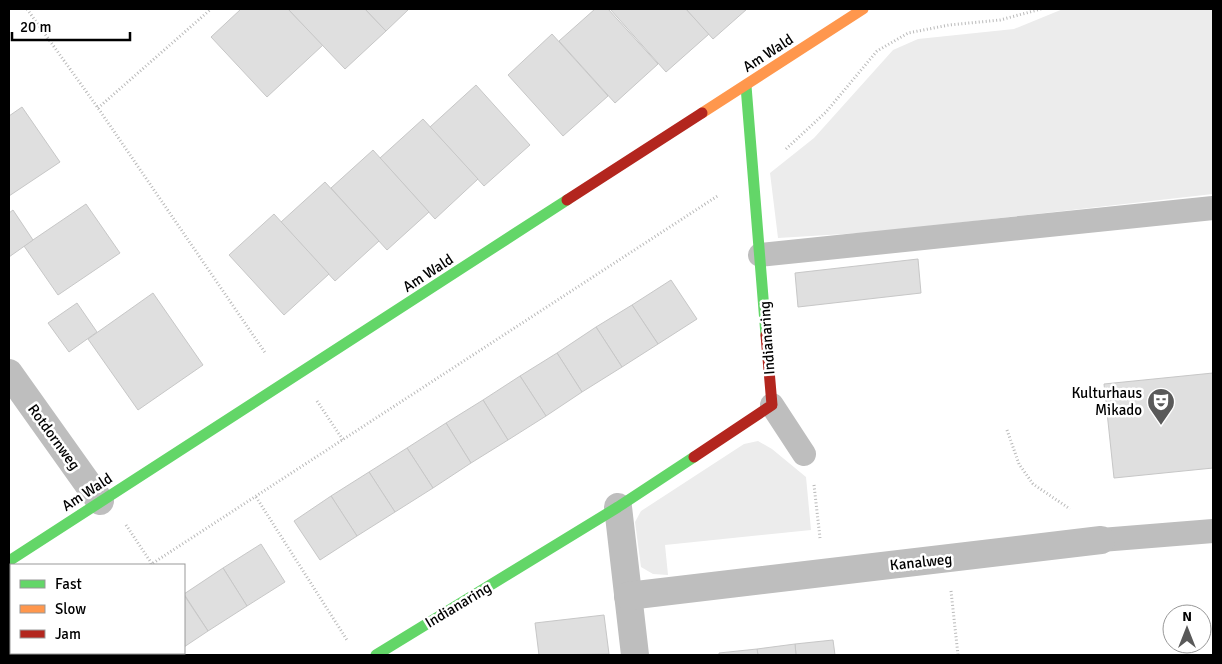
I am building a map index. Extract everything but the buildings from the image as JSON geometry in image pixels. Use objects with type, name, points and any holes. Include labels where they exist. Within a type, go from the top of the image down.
[{"type":"main road","name":"Am Wald","points":[[9,561],[863,9]]},
{"type":"main road","name":"Indianaring","points":[[376,655],[618,508],[772,405],[746,86]]},
{"type":"street","name":"Rotdornweg","points":[[9,373],[100,501]]},
{"type":"street","points":[[618,508],[636,655]]},
{"type":"street","name":"Kanalweg","points":[[628,596],[1096,541]]},
{"type":"lane","points":[[760,255],[1213,208]]},
{"type":"lane","points":[[772,405],[804,454]]},
{"type":"lane","name":"Kanalweg","points":[[1096,541],[1213,531]]},
{"type":"path","points":[[27,9],[98,108],[285,383]]},
{"type":"path","points":[[98,108],[211,9]]},
{"type":"path","points":[[153,564],[753,173],[789,147],[826,112],[877,51],[908,33],[950,25],[1000,20],[1041,9]]},
{"type":"path","points":[[299,374],[343,440]]},
{"type":"path","points":[[1007,430],[1018,464],[1033,484],[1080,515],[1096,541]]},
{"type":"path","points":[[804,454],[814,481],[823,573]]},
{"type":"path","points":[[256,497],[351,648]]},
{"type":"path","points":[[100,501],[119,515],[150,564]]},
{"type":"path","points":[[947,559],[958,655]]},
{"type":"shaded area","points":[[1063,9],[1213,9],[1213,194],[877,232],[778,238],[770,173],[814,138],[893,50],[918,39],[1014,29]]},
{"type":"shaded area","points":[[758,441],[772,449],[806,477],[811,530],[665,545],[668,575],[653,574],[641,567],[635,522],[641,511],[744,444]]},
{"type":"traffic: fast","points":[[746,86],[766,335]]},
{"type":"traffic: fast","points":[[9,561],[567,200]]},
{"type":"traffic: fast","points":[[376,655],[618,507],[694,457]]},
{"type":"traffic: slow","points":[[702,113],[863,9]]},
{"type":"traffic: jam","points":[[567,200],[702,113]]},
{"type":"traffic: jam","points":[[694,457],[772,405],[766,335]]},
{"type":"place","name":"Kulturhaus Mikado","points":[[1161,426]]}]
